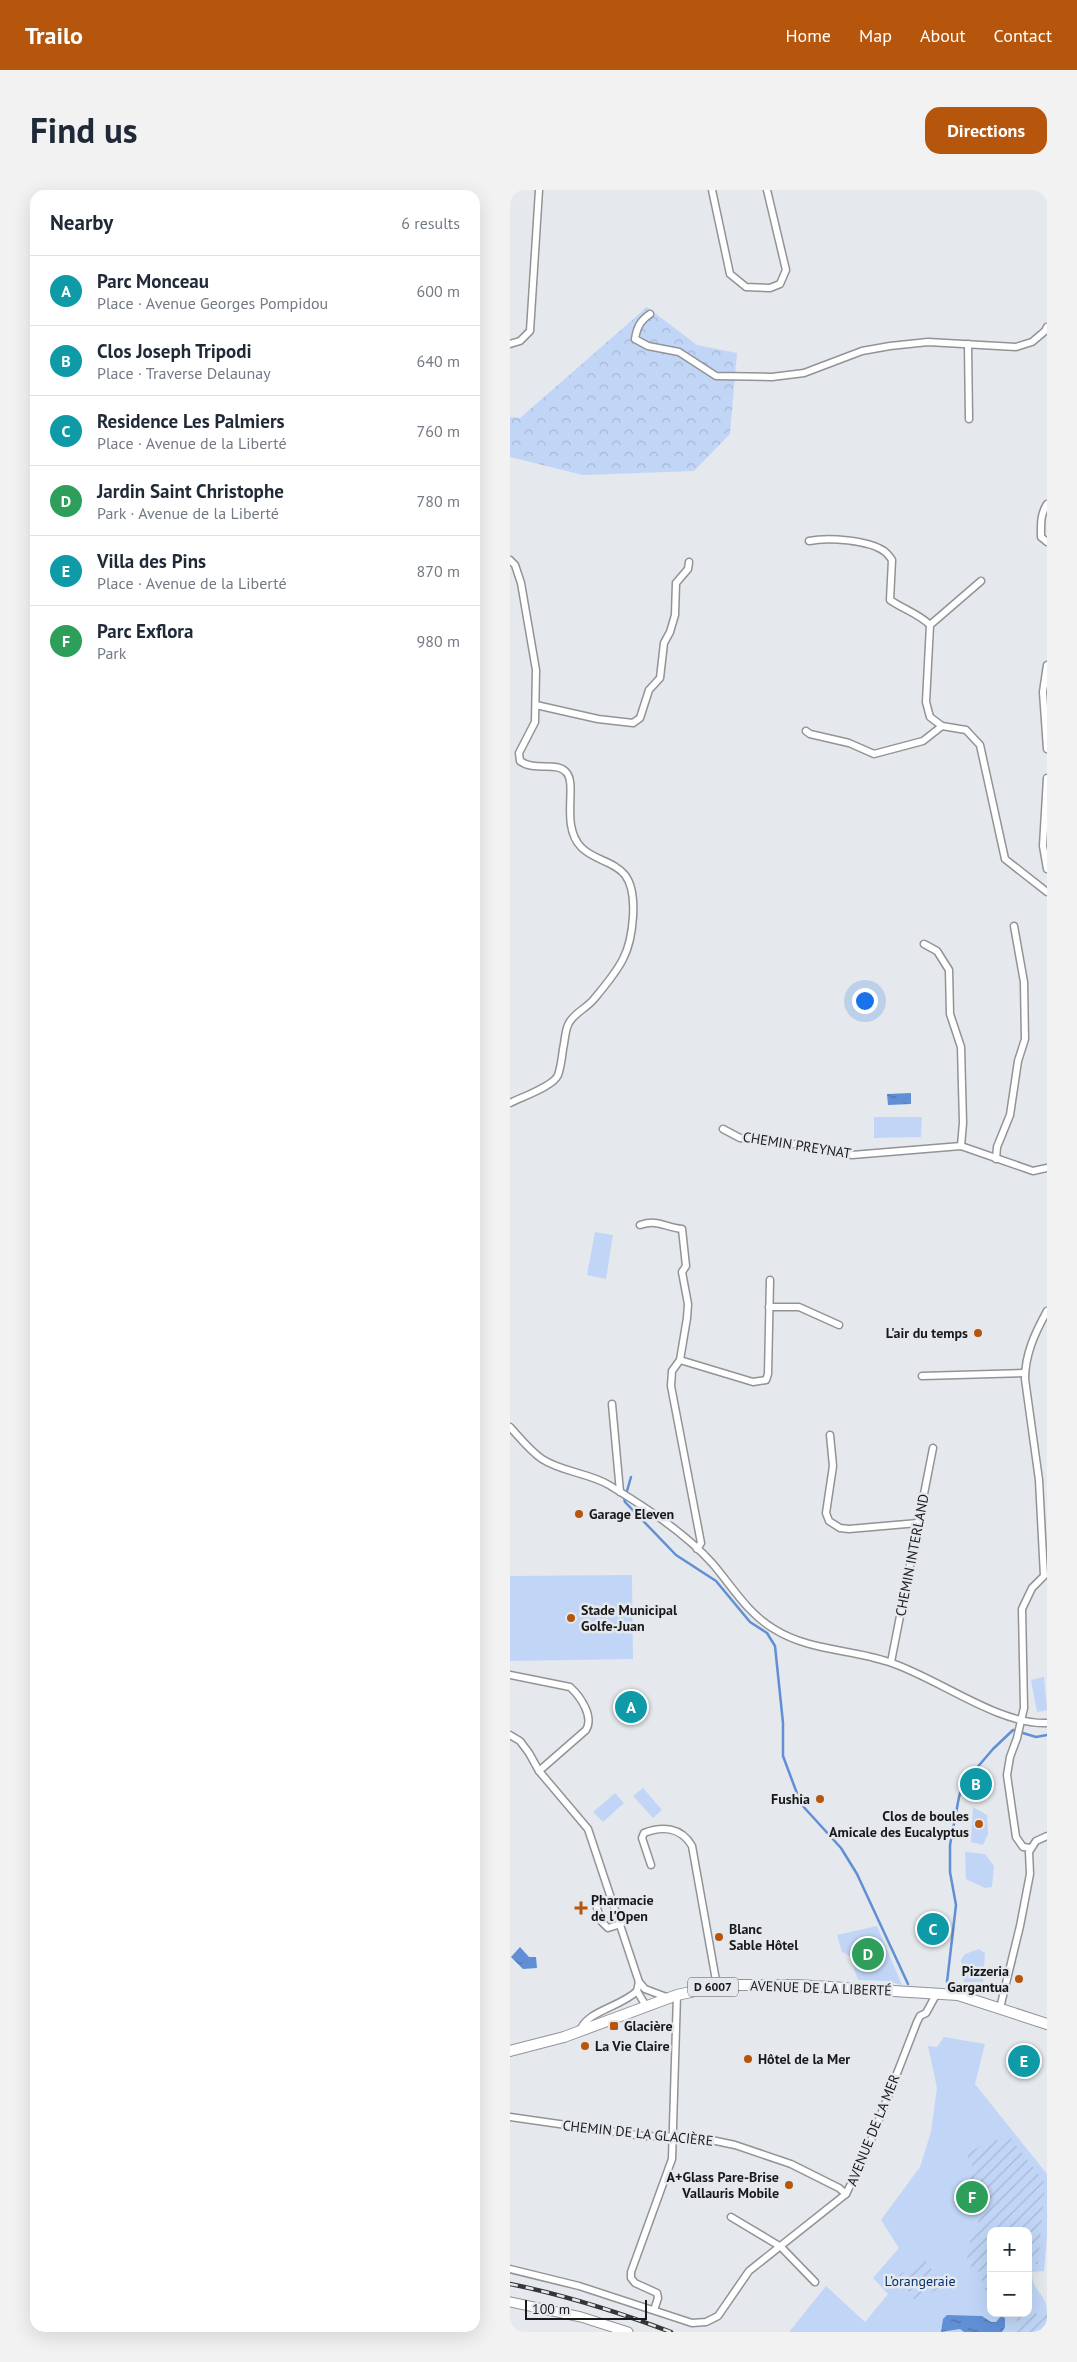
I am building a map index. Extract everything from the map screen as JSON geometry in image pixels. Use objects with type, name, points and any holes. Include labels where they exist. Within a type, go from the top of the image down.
[{"type":"main road","name":"AVENUE DE LA LIBERTÉ","points":[[510,2051],[580,2031],[673,1996],[717,1986],[779,1984],[938,1992],[968,1997],[1047,2024]]},
{"type":"main road","points":[[510,2302],[581,2317],[628,2332]]},
{"type":"street","points":[[510,344],[520,341],[530,330],[539,190]]},
{"type":"street","points":[[712,190],[730,274],[746,286],[770,288],[780,284],[786,270],[767,190]]},
{"type":"street","points":[[650,314],[642,319],[636,328],[635,339],[648,346],[679,352],[716,376],[772,377],[804,373],[862,351],[928,342],[1016,346],[1032,342],[1047,327]]},
{"type":"street","points":[[968,344],[969,419]]},
{"type":"street","points":[[1047,504],[1042,512],[1041,537],[1047,542]]},
{"type":"street","points":[[809,541],[821,538],[862,542],[884,551],[892,560],[890,600],[922,617],[930,625]]},
{"type":"street","points":[[510,560],[515,564],[521,583],[531,632],[536,670],[535,722],[519,752],[520,761],[528,767],[554,766],[565,770],[570,778],[569,808],[572,834],[581,847],[595,858],[620,869],[627,877],[633,904],[633,921],[623,959],[593,1001],[569,1022],[558,1075],[552,1082],[510,1103]]},
{"type":"street","points":[[536,705],[598,719],[633,723],[640,718],[649,690],[660,678],[664,643],[670,632],[675,615],[676,583],[688,569],[689,562]]},
{"type":"street","points":[[981,581],[930,625],[926,702],[930,717],[942,726],[966,730],[980,745],[1005,859],[1047,892]]},
{"type":"street","points":[[1047,665],[1044,692],[1047,749]]},
{"type":"street","points":[[806,731],[810,734],[849,743],[874,754],[923,741],[942,726]]},
{"type":"street","points":[[1047,778],[1043,846],[1047,869]]},
{"type":"street","points":[[996,1159],[997,1147],[1010,1115],[1018,1061],[1025,1039],[1024,982],[1014,926]]},
{"type":"street","points":[[924,944],[937,951],[949,970],[950,1014],[961,1047],[964,1123],[961,1146]]},
{"type":"street","name":"CHEMIN PREYNAT","points":[[723,1129],[740,1138],[802,1145],[852,1155],[961,1146],[1033,1172],[1047,1168]]},
{"type":"street","points":[[640,1225],[651,1221],[661,1223],[666,1227],[682,1230],[686,1266],[682,1272],[688,1304],[680,1360],[672,1371],[671,1386],[701,1543],[698,1549]]},
{"type":"street","points":[[680,1360],[753,1382],[766,1380],[768,1374],[770,1280]]},
{"type":"street","points":[[769,1307],[799,1307],[839,1325]]},
{"type":"street","points":[[1031,1848],[1024,1848],[1019,1844],[1011,1811],[1007,1775],[1010,1757],[1020,1729],[1024,1708],[1022,1609],[1032,1588],[1045,1576],[1039,1480],[1025,1363],[1033,1339],[1047,1311]]},
{"type":"street","points":[[922,1376],[1025,1373]]},
{"type":"street","points":[[612,1404],[620,1492]]},
{"type":"street","points":[[510,1427],[543,1460],[607,1484],[644,1507],[698,1549],[750,1609],[773,1629],[807,1645],[846,1651],[891,1662],[1004,1716],[1047,1723]]},
{"type":"street","points":[[830,1435],[833,1466],[826,1513],[829,1521],[840,1528],[849,1529],[918,1523]]},
{"type":"street","name":"CHEMIN INTERLAND","points":[[891,1662],[933,1448]]},
{"type":"street","points":[[510,1675],[570,1687],[577,1693],[589,1717],[590,1724],[586,1730],[539,1771]]},
{"type":"street","points":[[510,1735],[520,1740],[539,1771],[588,1829],[621,1924],[639,1982],[638,1990],[646,2006]]},
{"type":"street","points":[[651,1865],[642,1838],[644,1833],[656,1828],[671,1829],[681,1832],[692,1846],[717,1986]]},
{"type":"street","points":[[1000,2008],[1020,1926],[1030,1874],[1031,1848],[1040,1838],[1047,1836]]},
{"type":"street","points":[[595,1902],[601,1921],[608,1928],[621,1924]]},
{"type":"street","points":[[510,2269],[579,2286],[654,2310],[658,2298],[657,2293],[635,2282],[631,2278],[631,2272],[672,2159],[674,2136],[673,1996],[646,1989],[639,1982]]},
{"type":"street","points":[[646,1989],[646,2006]]},
{"type":"street","points":[[580,2031],[588,2018],[628,2000],[638,1990]]},
{"type":"street","name":"AVENUE DE LA MER","points":[[654,2310],[692,2323],[706,2322],[718,2316],[749,2271],[846,2194],[866,2153],[888,2093],[920,2016],[926,2012],[938,1992]]},
{"type":"street","name":"CHEMIN DE LA GLACIÈRE","points":[[510,2117],[619,2134],[697,2137],[768,2154],[831,2184],[846,2194]]},
{"type":"street","points":[[731,2217],[781,2247],[816,2282]]},
{"type":"green space","points":[[647,307],[697,345],[737,353],[730,434],[694,471],[583,475],[510,457],[510,417],[520,418]]},
{"type":"green space","points":[[874,1117],[922,1117],[921,1137],[874,1138]]},
{"type":"green space","points":[[595,1232],[613,1235],[606,1279],[587,1275]]},
{"type":"green space","name":"Stade Municipal Golfe-Juan","points":[[632,1575],[633,1659],[510,1661],[510,1576]]},
{"type":"green space","points":[[1044,1677],[1047,1710],[1037,1712],[1031,1680]]},
{"type":"green space","points":[[643,1788],[662,1810],[653,1818],[633,1796]]},
{"type":"green space","points":[[615,1793],[624,1803],[603,1822],[593,1812]]},
{"type":"green space","name":"Clos de boules Amicale des Eucalyptus","points":[[973,1807],[987,1815],[988,1834],[983,1845],[971,1842]]},
{"type":"green space","points":[[965,1852],[985,1854],[994,1866],[992,1887],[985,1888],[966,1879]]},
{"type":"green space","points":[[877,1926],[902,1985],[886,1981],[858,1980],[850,1956],[842,1952],[837,1935]]},
{"type":"green space","points":[[979,1949],[985,1953],[983,1982],[964,1982],[961,1960],[965,1954]]},
{"type":"green space","points":[[944,2037],[985,2044],[975,2084],[1047,2174],[1047,2238],[1044,2271],[1032,2272],[1032,2227],[987,2227],[987,2317],[1032,2317],[1032,2277],[1046,2304],[1047,2332],[789,2332],[826,2286],[865,2322],[888,2294],[873,2278],[899,2248],[881,2220],[920,2167],[931,2132],[937,2088],[928,2046],[937,2047]]},
{"type":"green space","points":[[1009,2136],[1045,2183],[1038,2264],[1032,2264],[1032,2227],[987,2227],[987,2291],[982,2288],[982,2274],[966,2263],[971,2238],[978,2230],[978,2218],[975,2213],[966,2211],[955,2214],[961,2178],[973,2166],[966,2154],[995,2138],[999,2143]]},
{"type":"green space","name":"L'orangeraie","points":[[924,2259],[941,2283],[940,2287],[916,2303],[899,2275]]},
{"type":"green space","points":[[1032,2308],[1037,2314],[1047,2310],[1047,2332],[1016,2332],[1017,2318],[1032,2317]]},
{"type":"water","points":[[911,1093],[911,1104],[888,1105],[887,1094]]},
{"type":"water","points":[[520,1947],[529,1957],[536,1957],[537,1968],[523,1969],[511,1957]]},
{"type":"water","points":[[947,2315],[982,2316],[991,2322],[996,2322],[1000,2317],[1003,2317],[1005,2318],[1005,2327],[1002,2332],[964,2332],[960,2329],[941,2332],[943,2319]]},
{"type":"waterway","points":[[627,1491],[631,1477]]},
{"type":"waterway","points":[[624,1498],[625,1502],[676,1555],[716,1581],[750,1622],[767,1633],[775,1646],[783,1723],[783,1756],[801,1804],[841,1848],[857,1874],[908,1984]]},
{"type":"waterway","points":[[947,1982],[956,1905],[950,1872],[950,1845],[963,1784],[993,1749],[1013,1730],[1036,1737],[1047,1735]]},
{"type":"railway","points":[[510,2284],[551,2293],[671,2332]]},
{"type":"place","name":"L'air du temps","points":[[978,1333]]},
{"type":"place","name":"Garage Eleven","points":[[579,1514]]},
{"type":"place","name":"Stade Municipal Golfe-Juan","points":[[571,1618]]},
{"type":"place","name":"Parc Monceau","points":[[631,1707]]},
{"type":"place","name":"Clos Joseph Tripodi","points":[[976,1784]]},
{"type":"place","name":"Fushia","points":[[820,1799]]},
{"type":"place","name":"Clos de boules Amicale des Eucalyptus","points":[[979,1824]]},
{"type":"place","name":"Pharmacie de l'Open","points":[[581,1908]]},
{"type":"place","name":"Residence Les Palmiers","points":[[933,1929]]},
{"type":"place","name":"Blanc Sable Hôtel","points":[[719,1937]]},
{"type":"place","name":"Jardin Saint Christophe","points":[[868,1954]]},
{"type":"place","name":"Pizzeria Gargantua","points":[[1019,1979]]},
{"type":"place","name":"Glacière","points":[[614,2026]]},
{"type":"place","name":"La Vie Claire","points":[[585,2046]]},
{"type":"place","name":"Hôtel de la Mer","points":[[748,2059]]},
{"type":"place","name":"Villa des Pins","points":[[1024,2061]]},
{"type":"place","name":"A+Glass Pare-Brise Vallauris Mobile","points":[[789,2185]]},
{"type":"place","name":"Parc Exflora","points":[[972,2197]]}]
